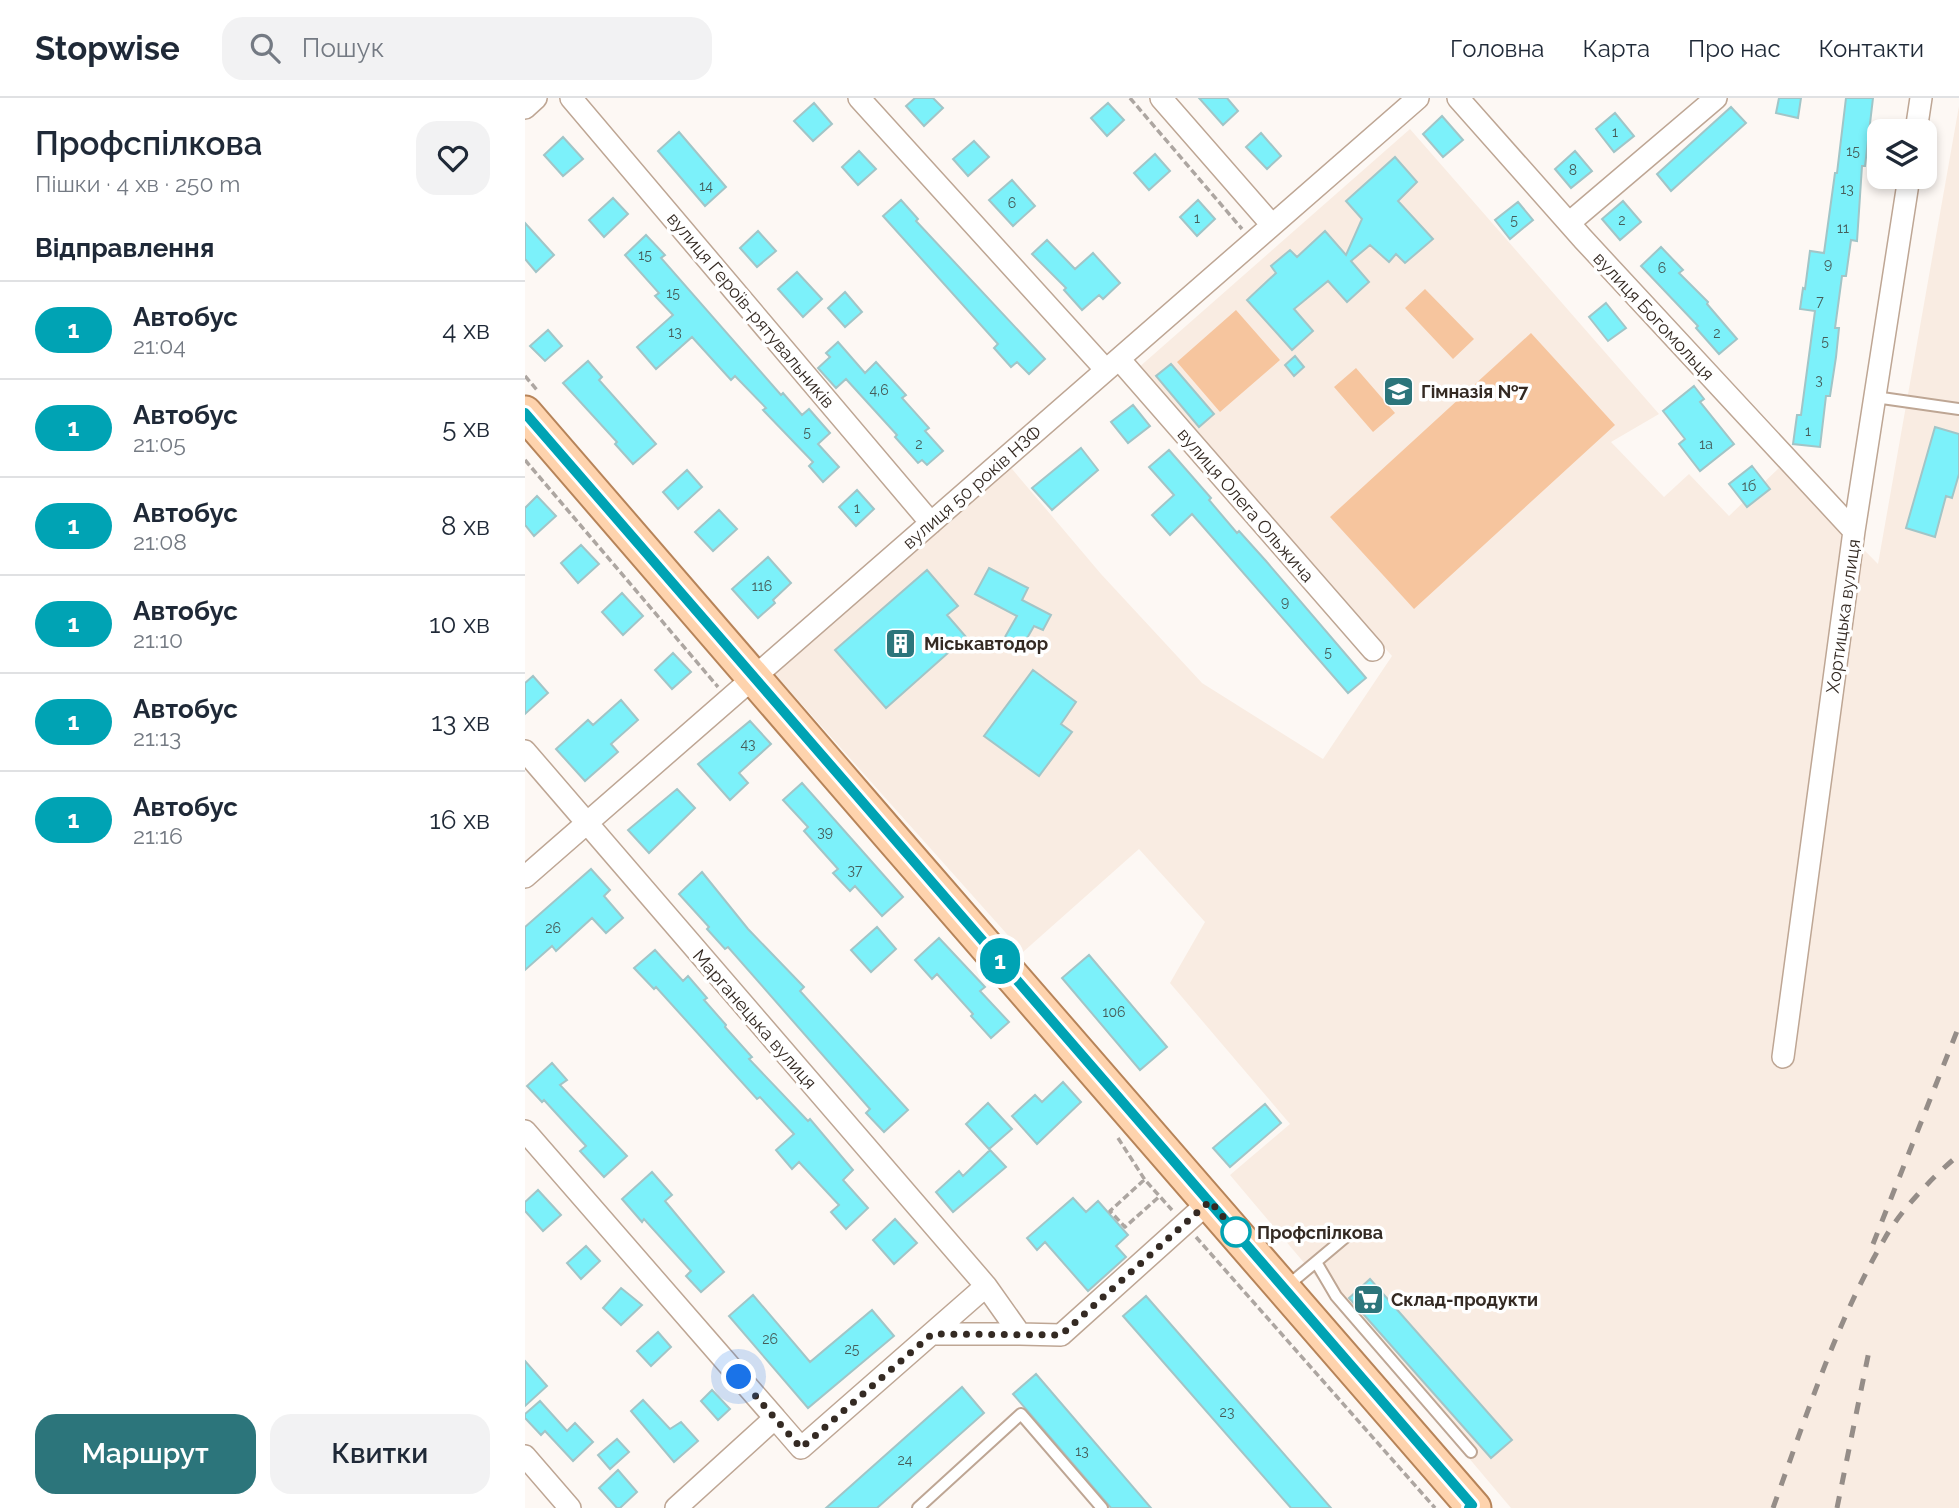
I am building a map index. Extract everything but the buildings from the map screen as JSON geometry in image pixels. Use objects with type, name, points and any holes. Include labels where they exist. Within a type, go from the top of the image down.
[{"type":"main road","points":[[525,413],[741,689],[1210,1201],[1474,1508]]},
{"type":"street","points":[[525,108],[537,98]]},
{"type":"street","name":"вулиця Героїв-рятувальників","points":[[571,98],[931,523]]},
{"type":"street","name":"вулиця Олега Ольжича","points":[[859,98],[1112,365],[1373,650]]},
{"type":"street","points":[[1161,98],[1272,225]]},
{"type":"street","name":"вулиця 50 років НЗФ","points":[[525,877],[1418,98]]},
{"type":"street","name":"вулиця Богомольця","points":[[1458,98],[1569,223],[1854,531]]},
{"type":"street","points":[[1569,223],[1716,98]]},
{"type":"street","points":[[1918,119],[1921,98]]},
{"type":"street","name":"Хортицька вулиця","points":[[1783,1057],[1854,531],[1907,189]]},
{"type":"street","name":"Марганецька вулиця","points":[[525,751],[986,1286],[1020,1334]]},
{"type":"street","points":[[525,1131],[801,1448],[986,1286]]},
{"type":"street","points":[[932,1334],[1061,1335],[1210,1201]]},
{"type":"street","points":[[676,1508],[775,1418]]},
{"type":"street","points":[[525,1456],[570,1508]]},
{"type":"lane","points":[[1875,397],[1959,409]]},
{"type":"lane","points":[[1285,1288],[1348,1235]]},
{"type":"lane","points":[[1316,1262],[1336,1296],[1471,1452]]},
{"type":"lane","points":[[918,1508],[1021,1414],[1102,1508]]},
{"type":"path","points":[[1130,98],[1253,242]]},
{"type":"path","points":[[525,460],[741,689]]},
{"type":"path","points":[[1114,1131],[1145,1180],[1435,1508]]},
{"type":"path","points":[[1145,1180],[1110,1211],[1125,1227],[1160,1196]]},
{"type":"shaded area","points":[[1959,106],[1959,1508],[1511,1508],[1230,1175],[1290,1124],[1170,983],[1205,922],[1139,849],[1023,952],[772,671],[1007,463],[1101,574],[1202,683],[1323,759],[1392,656],[1137,369],[1410,129],[1659,414],[1611,442],[1664,497],[1689,474],[1729,516],[1781,466],[1878,564]]},
{"type":"shaded area","points":[[1425,289],[1474,339],[1453,359],[1405,308]]},
{"type":"shaded area","points":[[1236,310],[1280,360],[1220,412],[1177,362]]},
{"type":"shaded area","points":[[1531,333],[1615,425],[1414,609],[1330,517]]},
{"type":"shaded area","points":[[1356,368],[1395,413],[1373,432],[1334,387]]},
{"type":"railway","points":[[1873,1244],[1959,1026]]},
{"type":"railway","points":[[1773,1508],[1823,1370],[1867,1270],[1900,1216],[1929,1182],[1959,1155]]},
{"type":"railway","points":[[1837,1508],[1869,1351]]},
{"type":"bus line","name":"1","points":[[525,413],[752,678],[1210,1201],[1472,1505],[1469,1508]]},
{"type":"place","name":"Гімназія №7","points":[[1398,391]]},
{"type":"place","name":"Міськавтодор","points":[[901,643]]},
{"type":"place","name":"Профспілкова","points":[[1236,1232]]},
{"type":"place","name":"Склад-продукти","points":[[1368,1299]]},
{"type":"route","points":[[739,1377],[801,1448],[932,1334],[1061,1335],[1210,1201],[1236,1232]]}]
